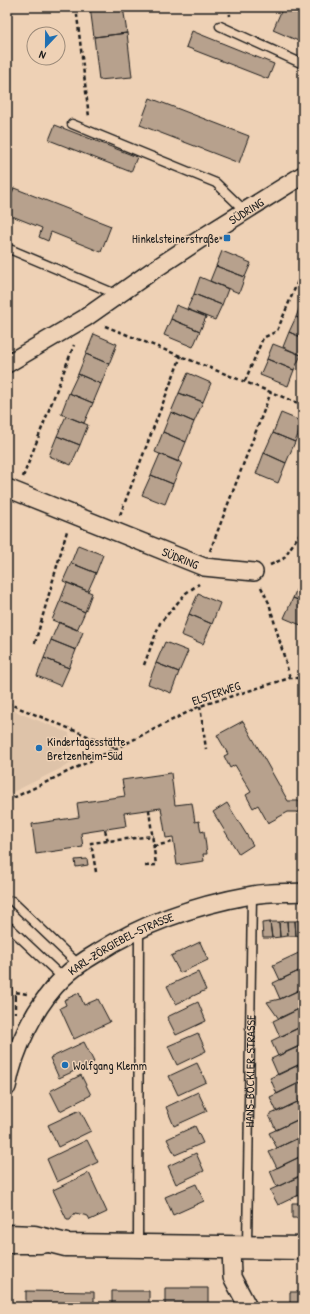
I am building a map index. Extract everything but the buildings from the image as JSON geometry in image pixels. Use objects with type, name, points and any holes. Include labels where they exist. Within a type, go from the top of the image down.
[{"type":"street","name":"SÜDRING","points":[[7,364],[85,318],[152,271],[303,174]]},
{"type":"street","name":"SÜDRING","points":[[12,490],[204,567],[254,572]]},
{"type":"street","name":"KARL-ZÖRGIEBEL-STRASSE","points":[[7,1087],[9,1076],[19,1048],[31,1021],[46,998],[63,978],[110,944],[139,929],[184,912],[216,903],[266,893],[303,892]]},
{"type":"street","points":[[7,1236],[34,1237],[66,1244],[303,1248]]},
{"type":"street","name":"HANS-BÖCKLER-STRASSE","points":[[239,1246],[232,1277],[248,1307]]},
{"type":"lane","points":[[220,26],[303,64]]},
{"type":"lane","points":[[72,124],[216,183],[245,210]]},
{"type":"lane","points":[[7,248],[119,295]]},
{"type":"lane","name":"HANS-BÖCKLER-STRASSE","points":[[239,1246],[252,895]]},
{"type":"lane","points":[[12,901],[79,965]]},
{"type":"lane","points":[[9,927],[63,978]]},
{"type":"lane","points":[[138,1245],[139,929]]},
{"type":"lane","points":[[7,1249],[40,1249],[66,1244]]},
{"type":"path","points":[[76,7],[90,131]]},
{"type":"path","points":[[245,382],[263,338],[277,332],[303,269]]},
{"type":"path","points":[[12,490],[85,318],[303,405]]},
{"type":"path","points":[[114,531],[181,356]]},
{"type":"path","points":[[204,567],[271,392]]},
{"type":"path","points":[[35,643],[72,513]]},
{"type":"path","points":[[290,678],[269,603],[254,572],[283,558],[303,529]]},
{"type":"path","points":[[144,665],[160,623],[186,592],[221,569]]},
{"type":"path","name":"ELSTERWEG","points":[[7,801],[200,706],[290,678],[303,678]]},
{"type":"path","points":[[7,703],[117,748]]},
{"type":"path","points":[[200,706],[206,749]]},
{"type":"path","points":[[145,866],[156,865],[149,810]]},
{"type":"path","points":[[105,830],[108,841]]},
{"type":"path","points":[[96,872],[91,843],[153,836]]},
{"type":"path","points":[[154,846],[173,842]]},
{"type":"path","points":[[15,1011],[15,992],[20,992]]},
{"type":"path","points":[[7,997],[15,997]]},
{"type":"shaded area","name":"Kindertagesstätte Bretzenheim-Süd","points":[[7,708],[69,733],[72,763],[7,795]]},
{"type":"place","name":"Hinkelsteinerstraße","points":[[227,238]]},
{"type":"place","name":"Kindertagesstätte Bretzenheim-Süd","points":[[39,748]]},
{"type":"place","name":"Wolfgang Klemm","points":[[65,1065]]}]
